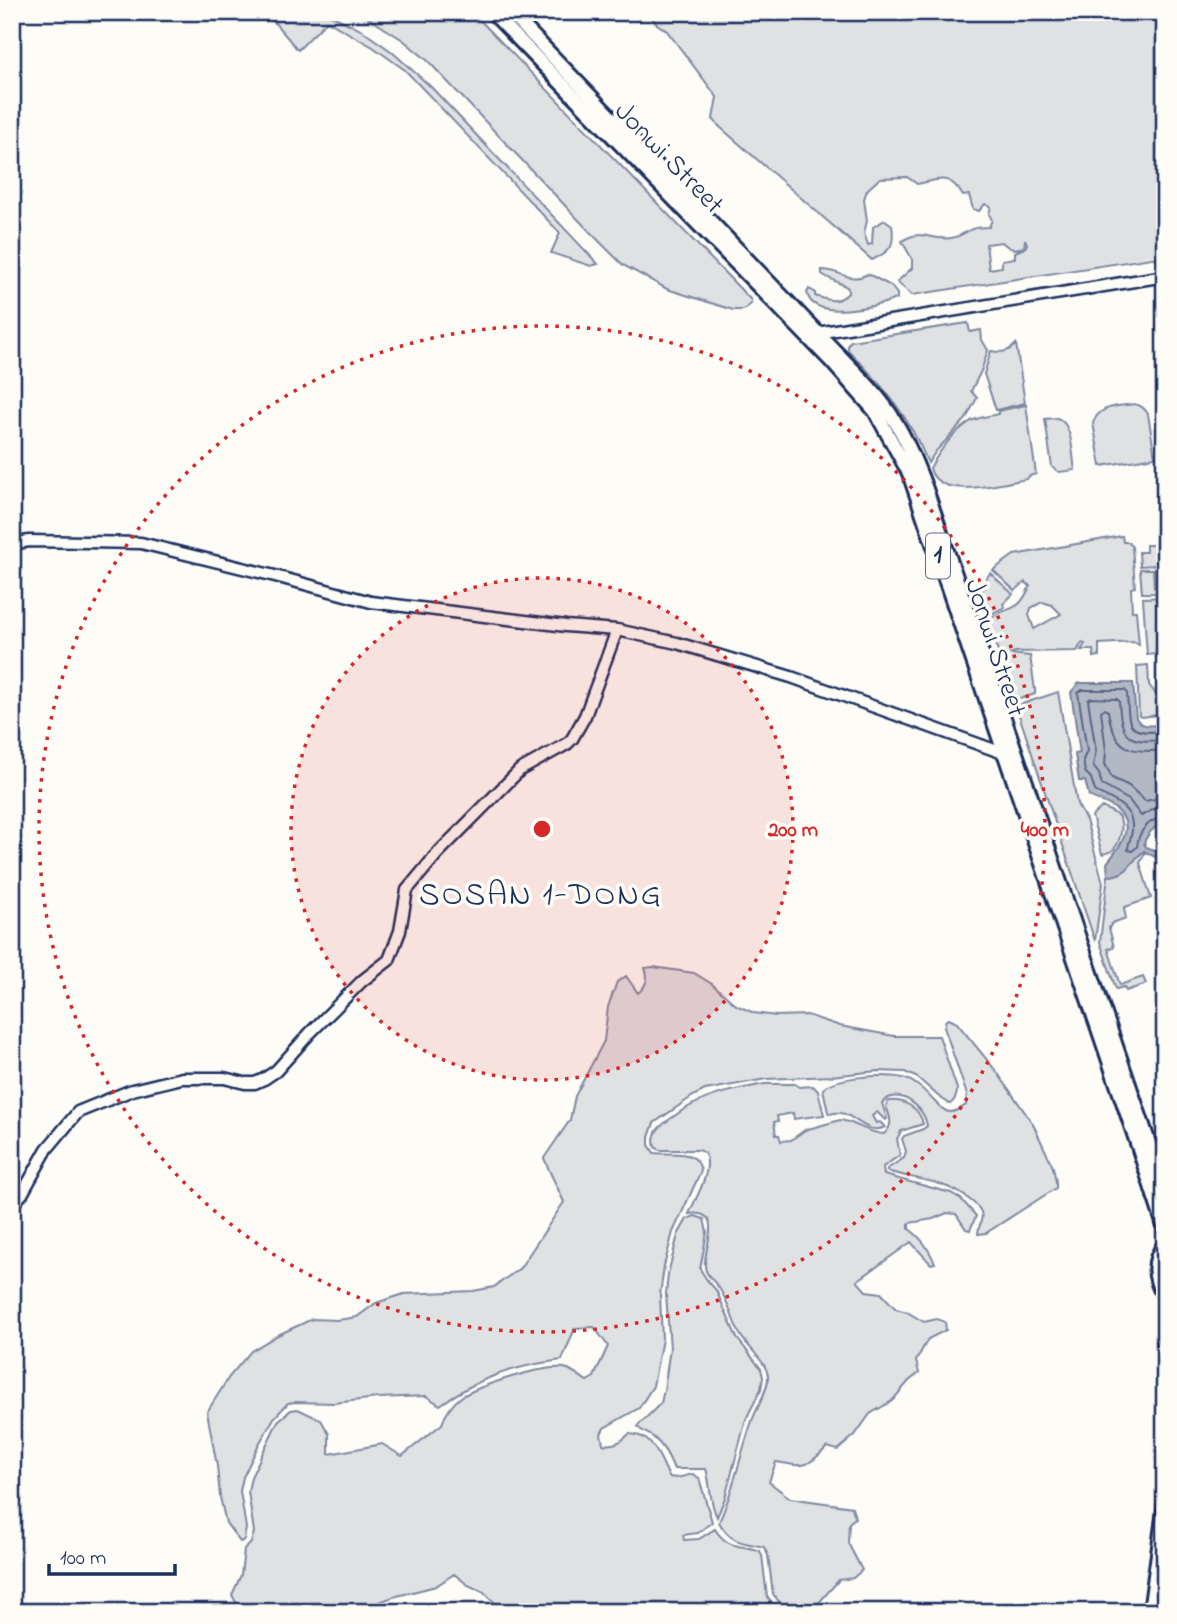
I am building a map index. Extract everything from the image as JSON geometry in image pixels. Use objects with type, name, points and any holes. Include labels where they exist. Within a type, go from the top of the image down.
[{"type":"main road","name":"Jonwi Street","points":[[492,12],[832,362],[874,411],[909,473],[1165,1229]]},
{"type":"main road","name":"Jonwi Street","points":[[510,12],[884,404],[904,438],[917,465],[1165,1190]]},
{"type":"main road","points":[[1165,1244],[1156,1261],[1155,1274],[1165,1298]]},
{"type":"main road","points":[[1150,1612],[1165,1503]]},
{"type":"street","points":[[817,333],[1165,276]]},
{"type":"street","points":[[12,544],[29,541],[141,543],[371,602],[617,630],[677,643],[791,677],[1003,753]]},
{"type":"street","points":[[12,1205],[22,1194],[47,1149],[78,1112],[132,1090],[182,1078],[224,1078],[255,1083],[276,1071],[362,981],[389,960],[400,931],[407,890],[438,854],[520,770],[572,739],[585,716],[617,630]]},
{"type":"shaded area","points":[[258,12],[325,12],[361,30],[391,51],[431,87],[598,264],[591,266],[551,253],[560,233],[405,70],[373,47],[327,21],[298,50],[274,22]]},
{"type":"shaded area","points":[[359,12],[472,12],[751,300],[751,304],[743,310],[733,310],[667,289],[623,265],[427,60],[403,40]]},
{"type":"shaded area","points":[[648,12],[1165,12],[1165,256],[912,295],[897,282],[912,268],[912,259],[902,241],[915,235],[951,238],[974,228],[989,227],[992,220],[989,214],[991,207],[985,204],[979,211],[973,209],[969,195],[963,196],[953,183],[948,181],[917,184],[907,177],[880,178],[867,190],[864,199],[867,221],[864,233],[868,245],[872,244],[873,227],[885,220],[892,225],[893,238],[887,251],[872,260],[720,127],[713,119],[717,97],[667,31],[657,24]],"holes":[[[1025,239],[1025,248],[1015,252],[1015,258],[1002,260],[1002,267],[989,269],[986,244],[1002,242],[1017,249],[1024,247]]]},
{"type":"shaded area","points":[[822,270],[855,278],[868,274],[891,286],[897,299],[847,310],[821,307],[812,302],[807,293],[809,289],[815,292],[815,296],[829,300],[840,299],[848,293],[848,288],[822,274]]},
{"type":"shaded area","points":[[968,323],[970,332],[981,330],[982,340],[988,350],[971,391],[977,398],[966,419],[928,463],[904,416],[849,351],[848,344],[851,341]]},
{"type":"shaded area","points":[[1016,344],[1025,403],[996,410],[984,374],[991,351],[1005,351]]},
{"type":"shaded area","points":[[1134,404],[1142,407],[1148,414],[1155,457],[1101,466],[1093,423],[1096,417],[1109,408]]},
{"type":"shaded area","points":[[1026,405],[1036,474],[1027,479],[972,488],[945,485],[935,478],[930,468],[948,442],[965,425],[998,414],[998,411]]},
{"type":"shaded area","points":[[1057,418],[1069,432],[1075,470],[1059,472],[1052,467],[1045,419]]},
{"type":"shaded area","points":[[1122,536],[1123,542],[1128,542],[1132,547],[1135,587],[1131,588],[1132,611],[1136,611],[1139,645],[1134,642],[1099,644],[1099,656],[1094,657],[1093,650],[1081,650],[1085,644],[1082,643],[1077,651],[1009,654],[1030,656],[1035,690],[1035,694],[1014,701],[988,620],[1017,605],[1030,586],[1025,582],[1015,591],[993,570],[1014,555]],"holes":[[[1042,602],[1052,605],[1061,614],[1034,629],[1029,615],[1031,608]]]},
{"type":"shaded area","points":[[1146,545],[1165,545],[1165,593],[1142,593],[1140,569],[1153,569],[1156,587],[1155,565],[1140,566],[1139,552],[1146,552]]},
{"type":"shaded area","points":[[990,573],[1013,594],[1003,604],[1005,607],[986,617],[982,594]]},
{"type":"shaded area","points":[[1165,597],[1165,636],[1158,637],[1156,654],[1147,655],[1143,598]]},
{"type":"shaded area","points":[[1148,665],[1149,685],[1165,706],[1165,714],[1142,717],[1139,716],[1137,666]]},
{"type":"shaded area","points":[[1058,692],[1077,804],[1086,820],[1103,883],[1095,941],[1016,706]]},
{"type":"shaded area","points":[[1102,807],[1118,816],[1121,828],[1116,847],[1111,852],[1102,854],[1092,816]]},
{"type":"shaded area","points":[[1146,851],[1140,863],[1151,898],[1125,907],[1126,918],[1112,923],[1109,928],[1114,947],[1108,949],[1120,985],[1143,977],[1146,984],[1126,991],[1124,987],[1116,989],[1100,942],[1108,876],[1121,873],[1136,857]]},
{"type":"shaded area","points":[[645,968],[694,973],[712,984],[736,1005],[754,1013],[776,1016],[807,1015],[840,1026],[894,1036],[939,1036],[957,1089],[956,1097],[950,1104],[918,1078],[905,1072],[877,1071],[766,1079],[705,1090],[654,1123],[649,1145],[654,1153],[689,1156],[699,1164],[701,1171],[673,1232],[664,1266],[660,1295],[662,1339],[653,1386],[639,1408],[604,1428],[601,1434],[603,1444],[617,1443],[629,1434],[637,1435],[655,1448],[669,1477],[693,1474],[699,1478],[712,1522],[698,1533],[683,1535],[684,1540],[699,1539],[715,1529],[730,1543],[760,1551],[771,1607],[754,1612],[615,1612],[613,1609],[607,1612],[498,1612],[499,1607],[484,1592],[468,1585],[454,1574],[436,1586],[393,1597],[352,1612],[300,1612],[294,1605],[277,1612],[249,1612],[238,1606],[232,1595],[241,1575],[244,1550],[251,1543],[254,1532],[248,1491],[251,1477],[278,1421],[291,1410],[298,1409],[321,1420],[329,1434],[329,1454],[382,1444],[402,1456],[442,1424],[458,1399],[470,1392],[514,1376],[546,1369],[568,1369],[587,1381],[594,1377],[608,1346],[594,1327],[575,1328],[562,1360],[498,1374],[469,1387],[440,1405],[426,1396],[334,1403],[288,1403],[274,1418],[243,1477],[240,1491],[246,1528],[244,1540],[240,1542],[226,1523],[207,1412],[229,1377],[251,1351],[312,1319],[338,1320],[357,1317],[376,1303],[404,1294],[473,1291],[494,1287],[520,1268],[564,1202],[544,1158],[570,1120],[575,1096],[604,1041],[608,1007],[617,982],[626,976],[638,993],[646,982]]},
{"type":"shaded area","points":[[949,1019],[957,1023],[997,1072],[1033,1124],[1053,1167],[1056,1182],[1056,1188],[986,1233],[978,1234],[982,1217],[980,1210],[961,1193],[941,1184],[887,1171],[904,1158],[904,1136],[927,1126],[916,1105],[902,1098],[888,1098],[882,1103],[887,1119],[877,1112],[872,1116],[876,1123],[880,1122],[885,1127],[872,1129],[846,1115],[829,1114],[823,1089],[849,1079],[873,1076],[903,1078],[921,1088],[946,1111],[959,1109],[966,1105],[967,1095],[944,1027]]},
{"type":"shaded area","points":[[765,1084],[813,1086],[818,1091],[824,1115],[794,1119],[793,1113],[777,1116],[778,1121],[774,1122],[776,1135],[779,1135],[781,1141],[791,1140],[805,1130],[840,1120],[884,1134],[890,1124],[886,1106],[888,1101],[900,1102],[915,1109],[923,1124],[901,1131],[897,1139],[900,1155],[883,1167],[884,1175],[951,1193],[961,1199],[976,1216],[970,1230],[966,1229],[956,1214],[947,1213],[933,1219],[909,1223],[909,1229],[918,1236],[935,1263],[931,1264],[911,1242],[857,1281],[866,1291],[881,1293],[896,1309],[924,1322],[937,1319],[945,1322],[946,1330],[928,1339],[916,1361],[919,1373],[892,1401],[870,1414],[855,1435],[838,1450],[827,1447],[804,1465],[776,1462],[769,1482],[790,1498],[852,1507],[855,1518],[849,1523],[848,1543],[862,1570],[853,1578],[839,1580],[816,1606],[798,1612],[777,1612],[781,1604],[773,1594],[768,1555],[764,1547],[733,1538],[719,1522],[768,1376],[761,1361],[741,1336],[722,1293],[706,1271],[710,1233],[708,1218],[701,1214],[689,1214],[705,1176],[705,1153],[699,1150],[660,1150],[655,1147],[654,1142],[661,1126],[694,1104]]},
{"type":"shaded area","points":[[695,1216],[704,1219],[707,1232],[700,1269],[716,1290],[737,1338],[761,1369],[763,1377],[761,1389],[746,1419],[725,1498],[717,1517],[706,1469],[674,1469],[660,1444],[638,1427],[661,1403],[670,1348],[666,1294],[668,1274],[678,1235],[687,1219]]},
{"type":"water","points":[[1079,683],[1133,683],[1136,718],[1149,726],[1165,724],[1165,823],[1152,830],[1144,843],[1146,847],[1157,851],[1165,850],[1165,862],[1144,851],[1121,873],[1108,876],[1107,863],[1123,839],[1126,825],[1116,809],[1089,796],[1085,781],[1079,781],[1075,754],[1080,753],[1071,692]]},
{"type":"district","name":"SOSAN 1-DONG","points":[[541,896]]}]
